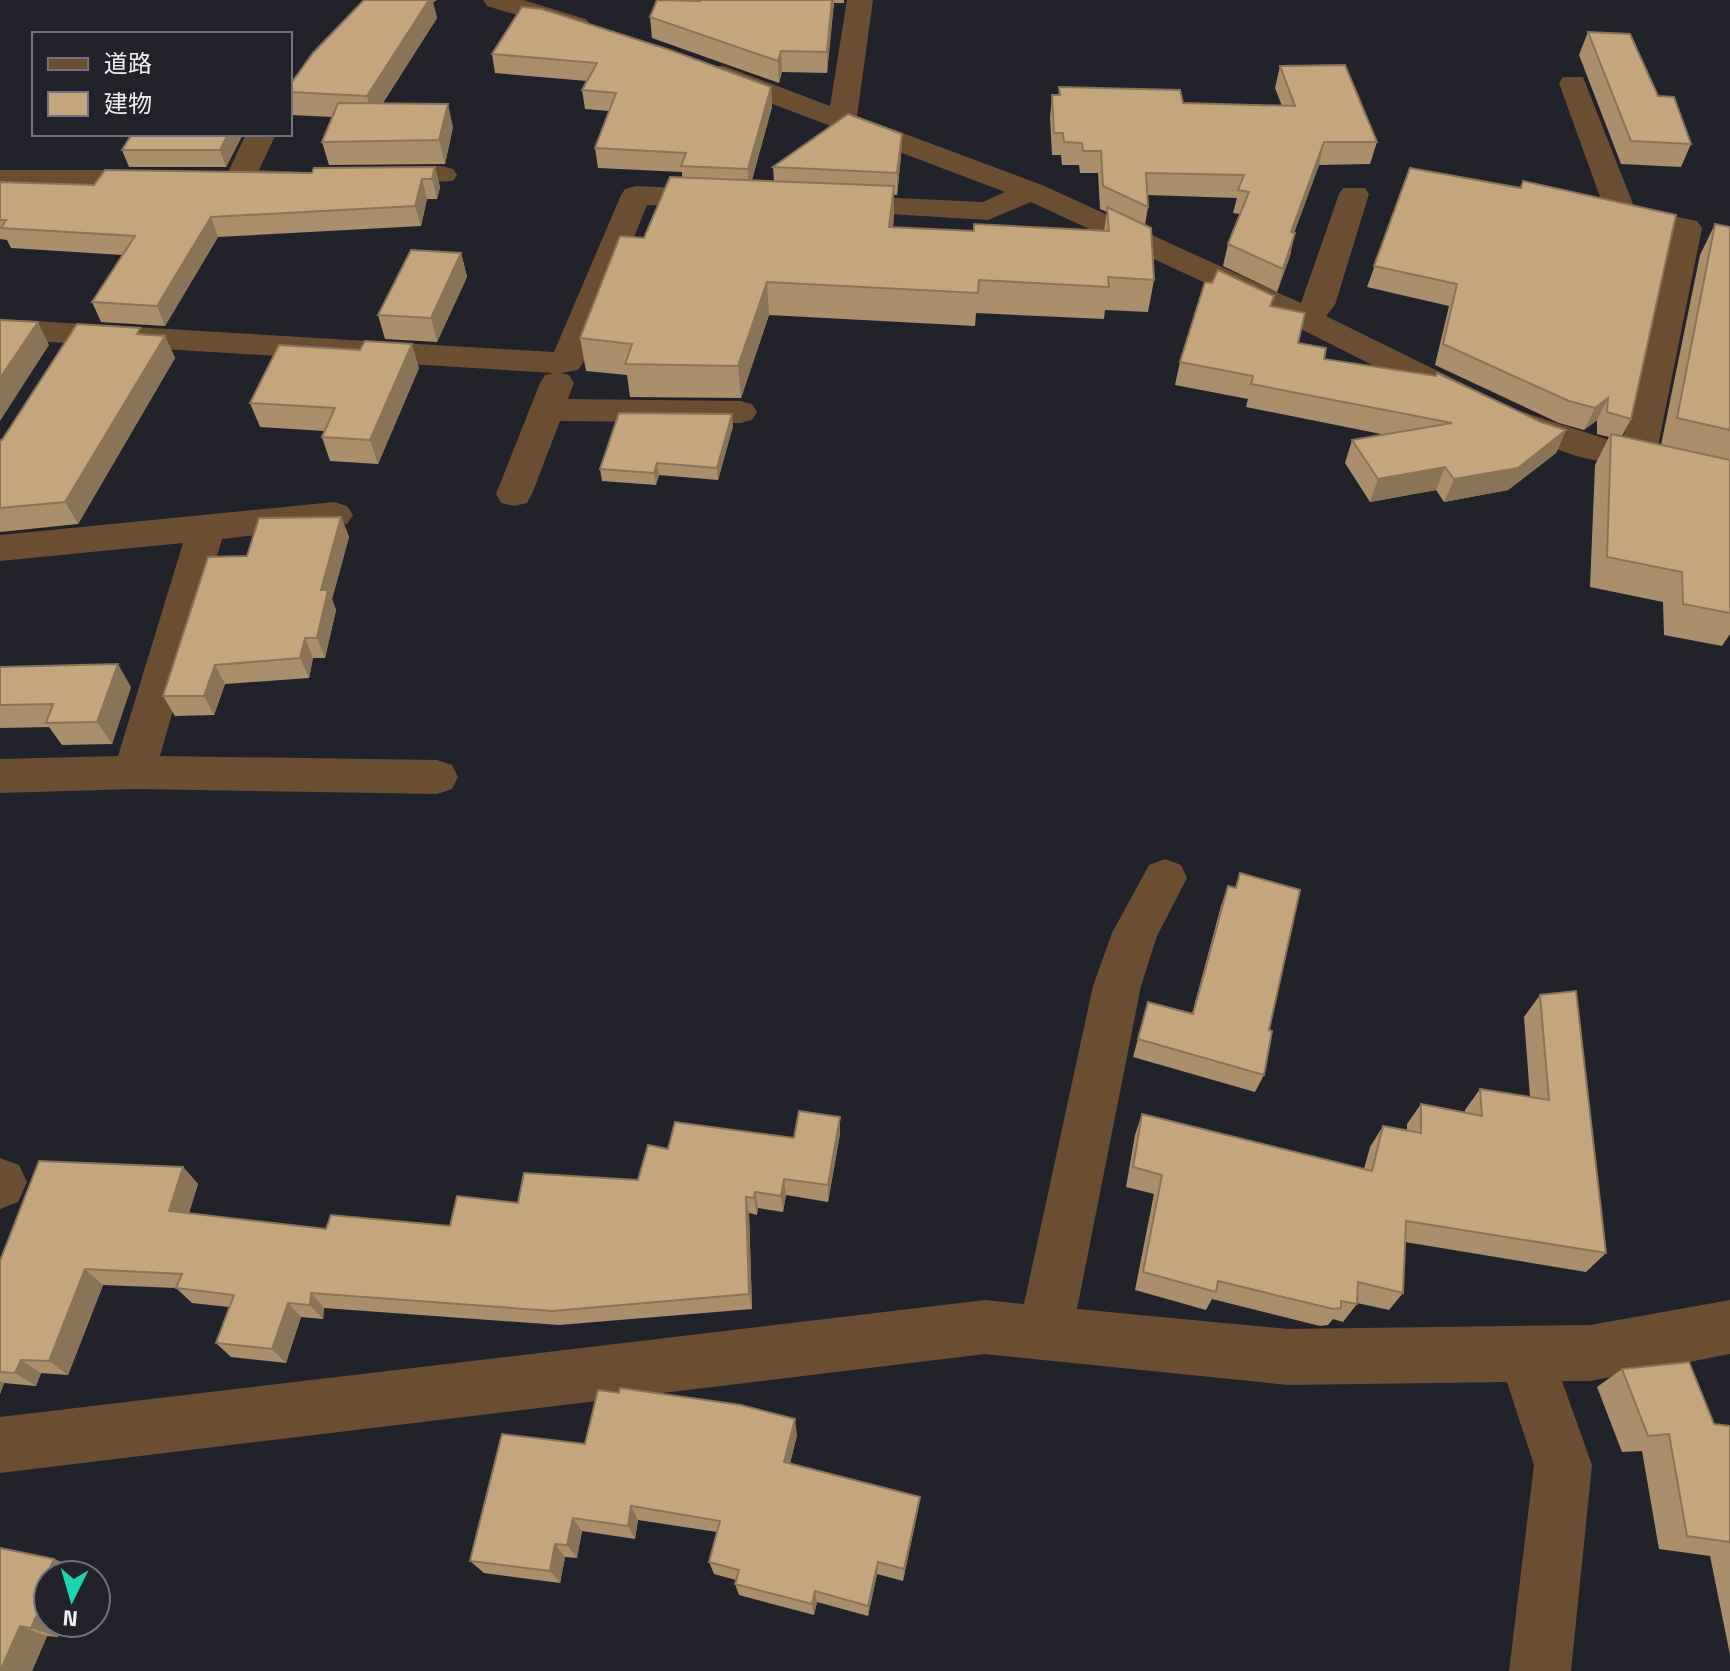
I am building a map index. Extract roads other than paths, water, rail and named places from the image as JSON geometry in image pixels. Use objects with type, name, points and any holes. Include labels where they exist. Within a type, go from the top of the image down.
[{"type":"street","points":[[496,0],[611,35]]},
{"type":"street","points":[[842,120],[860,0]]},
{"type":"street","points":[[686,61],[1031,191],[1303,318],[1507,419],[1589,448],[1730,480]]},
{"type":"street","points":[[1573,83],[1619,208],[1630,216],[1686,228],[1637,459]]},
{"type":"street","points":[[240,179],[260,136]]},
{"type":"street","points":[[349,177],[442,175]]},
{"type":"street","points":[[0,179],[318,177]]},
{"type":"street","points":[[805,203],[988,211],[1031,191]]},
{"type":"street","points":[[1303,318],[1319,305],[1354,194]]},
{"type":"street","points":[[514,494],[545,410],[636,195],[759,201]]},
{"type":"street","points":[[0,329],[566,363]]},
{"type":"street","points":[[53,370],[78,333]]},
{"type":"street","points":[[545,410],[740,412]]},
{"type":"street","points":[[0,548],[334,515]]},
{"type":"street","points":[[134,772],[206,528]]},
{"type":"street","points":[[0,776],[134,772],[437,777]]},
{"type":"street","points":[[1045,1333],[1117,986],[1135,933],[1165,878]]},
{"type":"street","points":[[0,1445],[985,1327],[1288,1357],[1590,1353],[1730,1327]]},
{"type":"street","points":[[1525,1354],[1563,1465],[1540,1671]]}]
